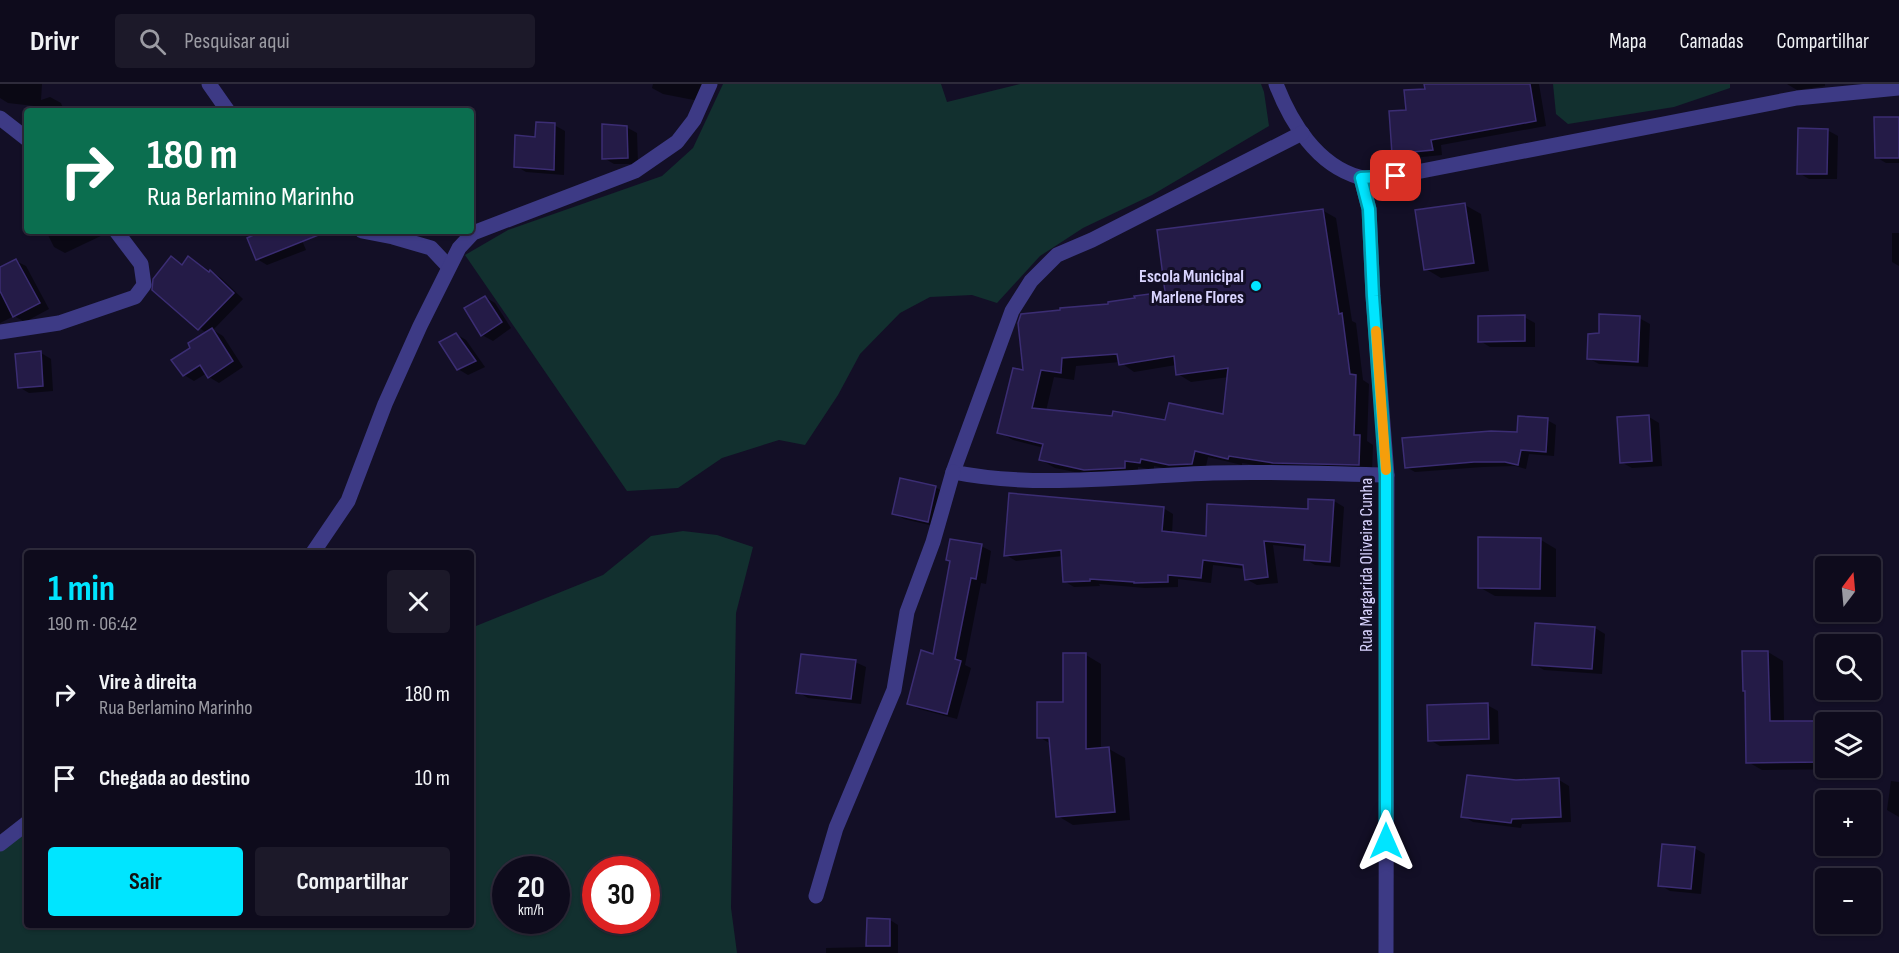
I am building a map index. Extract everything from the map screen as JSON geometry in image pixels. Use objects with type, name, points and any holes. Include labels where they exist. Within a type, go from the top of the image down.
[{"type":"street","points":[[209,84],[226,108]]},
{"type":"street","points":[[474,233],[634,171],[677,142],[694,120],[710,84]]},
{"type":"street","points":[[1276,84],[1286,110],[1302,133],[1331,165],[1361,178],[1396,176],[1797,98],[1899,88]]},
{"type":"street","points":[[0,118],[24,137]]},
{"type":"street","points":[[816,896],[836,828],[894,690],[907,612],[933,542],[953,472],[1012,311],[1030,280],[1057,255],[1092,240],[1302,133]]},
{"type":"street","name":"Rua Margarida Oliveira Cunha","points":[[1361,178],[1369,209],[1386,475],[1386,953]]},
{"type":"street","points":[[0,332],[59,323],[135,297],[144,285],[141,264],[118,234]]},
{"type":"street","points":[[378,234],[431,248],[449,267]]},
{"type":"street","points":[[315,550],[348,501],[385,404],[449,267],[459,248],[472,234]]},
{"type":"street","points":[[953,472],[979,477],[1056,480],[1215,473],[1386,475]]},
{"type":"street","points":[[0,844],[24,825]]},
{"type":"green space","points":[[723,84],[941,84],[947,102],[1020,84],[1261,84],[1269,126],[1152,195],[1083,228],[1040,256],[997,303],[972,295],[930,297],[900,313],[860,354],[838,395],[805,445],[779,440],[722,458],[678,488],[627,491],[465,255],[508,230],[662,176],[693,148]]},
{"type":"green space","points":[[1553,84],[1730,84],[1730,88],[1674,107],[1568,124],[1556,114]]},
{"type":"green space","points":[[683,531],[717,535],[753,547],[736,613],[731,908],[737,953],[0,953],[0,841],[24,828],[24,928],[474,928],[474,627],[603,575],[651,536]]},
{"type":"building","points":[[1424,84],[1530,84],[1536,121],[1431,140],[1433,150],[1392,154],[1389,111],[1406,110],[1404,90],[1425,89]]},
{"type":"building","points":[[1874,117],[1899,117],[1899,158],[1875,158]]},
{"type":"building","points":[[536,122],[555,123],[554,170],[514,167],[515,135],[535,137]]},
{"type":"building","points":[[602,124],[627,126],[628,158],[602,159]]},
{"type":"building","points":[[1798,128],[1828,129],[1827,174],[1797,174]]},
{"type":"building","points":[[1465,203],[1474,263],[1424,270],[1415,210]]},
{"type":"building","points":[[1323,209],[1339,314],[1342,313],[1350,374],[1356,375],[1354,435],[1360,435],[1359,465],[1273,463],[1229,456],[1228,459],[1195,451],[1192,464],[1169,465],[1141,459],[1140,463],[1125,461],[1125,468],[1084,470],[1039,460],[1043,444],[997,433],[1013,368],[1023,370],[1018,323],[1021,314],[1108,304],[1108,302],[1135,298],[1134,296],[1165,292],[1157,230]],"holes":[[[1117,354],[1119,365],[1174,356],[1176,375],[1228,368],[1223,414],[1169,403],[1165,420],[1113,411],[1112,416],[1032,408],[1041,370],[1061,373],[1062,358]]]},
{"type":"building","points":[[256,234],[321,234],[256,260],[247,238]]},
{"type":"building","points":[[171,256],[182,265],[188,256],[209,272],[210,270],[234,293],[198,330],[152,290],[153,279]]},
{"type":"building","points":[[16,259],[40,303],[13,317],[0,291],[0,267]]},
{"type":"building","points":[[485,296],[502,322],[481,336],[464,308]]},
{"type":"building","points":[[1599,314],[1640,316],[1638,362],[1587,359],[1588,334],[1599,333]]},
{"type":"building","points":[[1525,315],[1525,341],[1478,342],[1478,316]]},
{"type":"building","points":[[212,328],[233,361],[208,378],[200,365],[183,376],[171,360],[190,348],[188,343]]},
{"type":"building","points":[[456,333],[476,361],[457,370],[439,342]]},
{"type":"building","points":[[41,351],[43,386],[18,388],[15,354]]},
{"type":"building","points":[[1649,415],[1652,461],[1620,463],[1617,417]]},
{"type":"building","points":[[1518,416],[1548,418],[1546,452],[1521,450],[1518,465],[1505,462],[1474,462],[1405,468],[1402,438],[1491,431],[1517,432]]},
{"type":"building","points":[[900,478],[936,486],[928,522],[892,514]]},
{"type":"building","points":[[1009,493],[1164,507],[1162,531],[1206,536],[1207,504],[1308,509],[1308,499],[1334,500],[1330,562],[1304,560],[1305,545],[1264,541],[1268,577],[1245,580],[1243,565],[1203,560],[1201,578],[1168,575],[1168,582],[1134,583],[1090,579],[1090,581],[1063,582],[1061,550],[1004,556]]},
{"type":"building","points":[[1478,537],[1541,538],[1540,589],[1478,588]]},
{"type":"building","points":[[950,539],[982,544],[976,579],[971,578],[955,659],[961,661],[947,714],[907,704],[921,650],[933,654],[950,561],[946,560]]},
{"type":"building","points":[[1535,623],[1595,627],[1592,669],[1532,665]]},
{"type":"building","points":[[1742,651],[1768,651],[1770,721],[1815,721],[1815,762],[1746,763],[1745,691],[1743,691]]},
{"type":"building","points":[[1063,653],[1086,653],[1086,749],[1109,747],[1115,812],[1056,817],[1049,738],[1037,738],[1037,702],[1063,702]]},
{"type":"building","points":[[801,654],[856,660],[851,699],[796,693]]},
{"type":"building","points":[[1488,703],[1489,739],[1428,741],[1427,705]]},
{"type":"building","points":[[1467,775],[1516,780],[1559,778],[1561,817],[1512,819],[1511,823],[1461,817]]},
{"type":"building","points":[[1662,844],[1695,847],[1691,889],[1658,886]]},
{"type":"building","points":[[867,918],[890,919],[890,946],[866,946]]},
{"type":"slow traffic","points":[[1376,331],[1386,470]]},
{"type":"place","name":"Escola Municipal Marlene Flores","points":[[1256,286]]},
{"type":"route","points":[[1386,841],[1386,475],[1369,209],[1361,178],[1396,176]]}]
